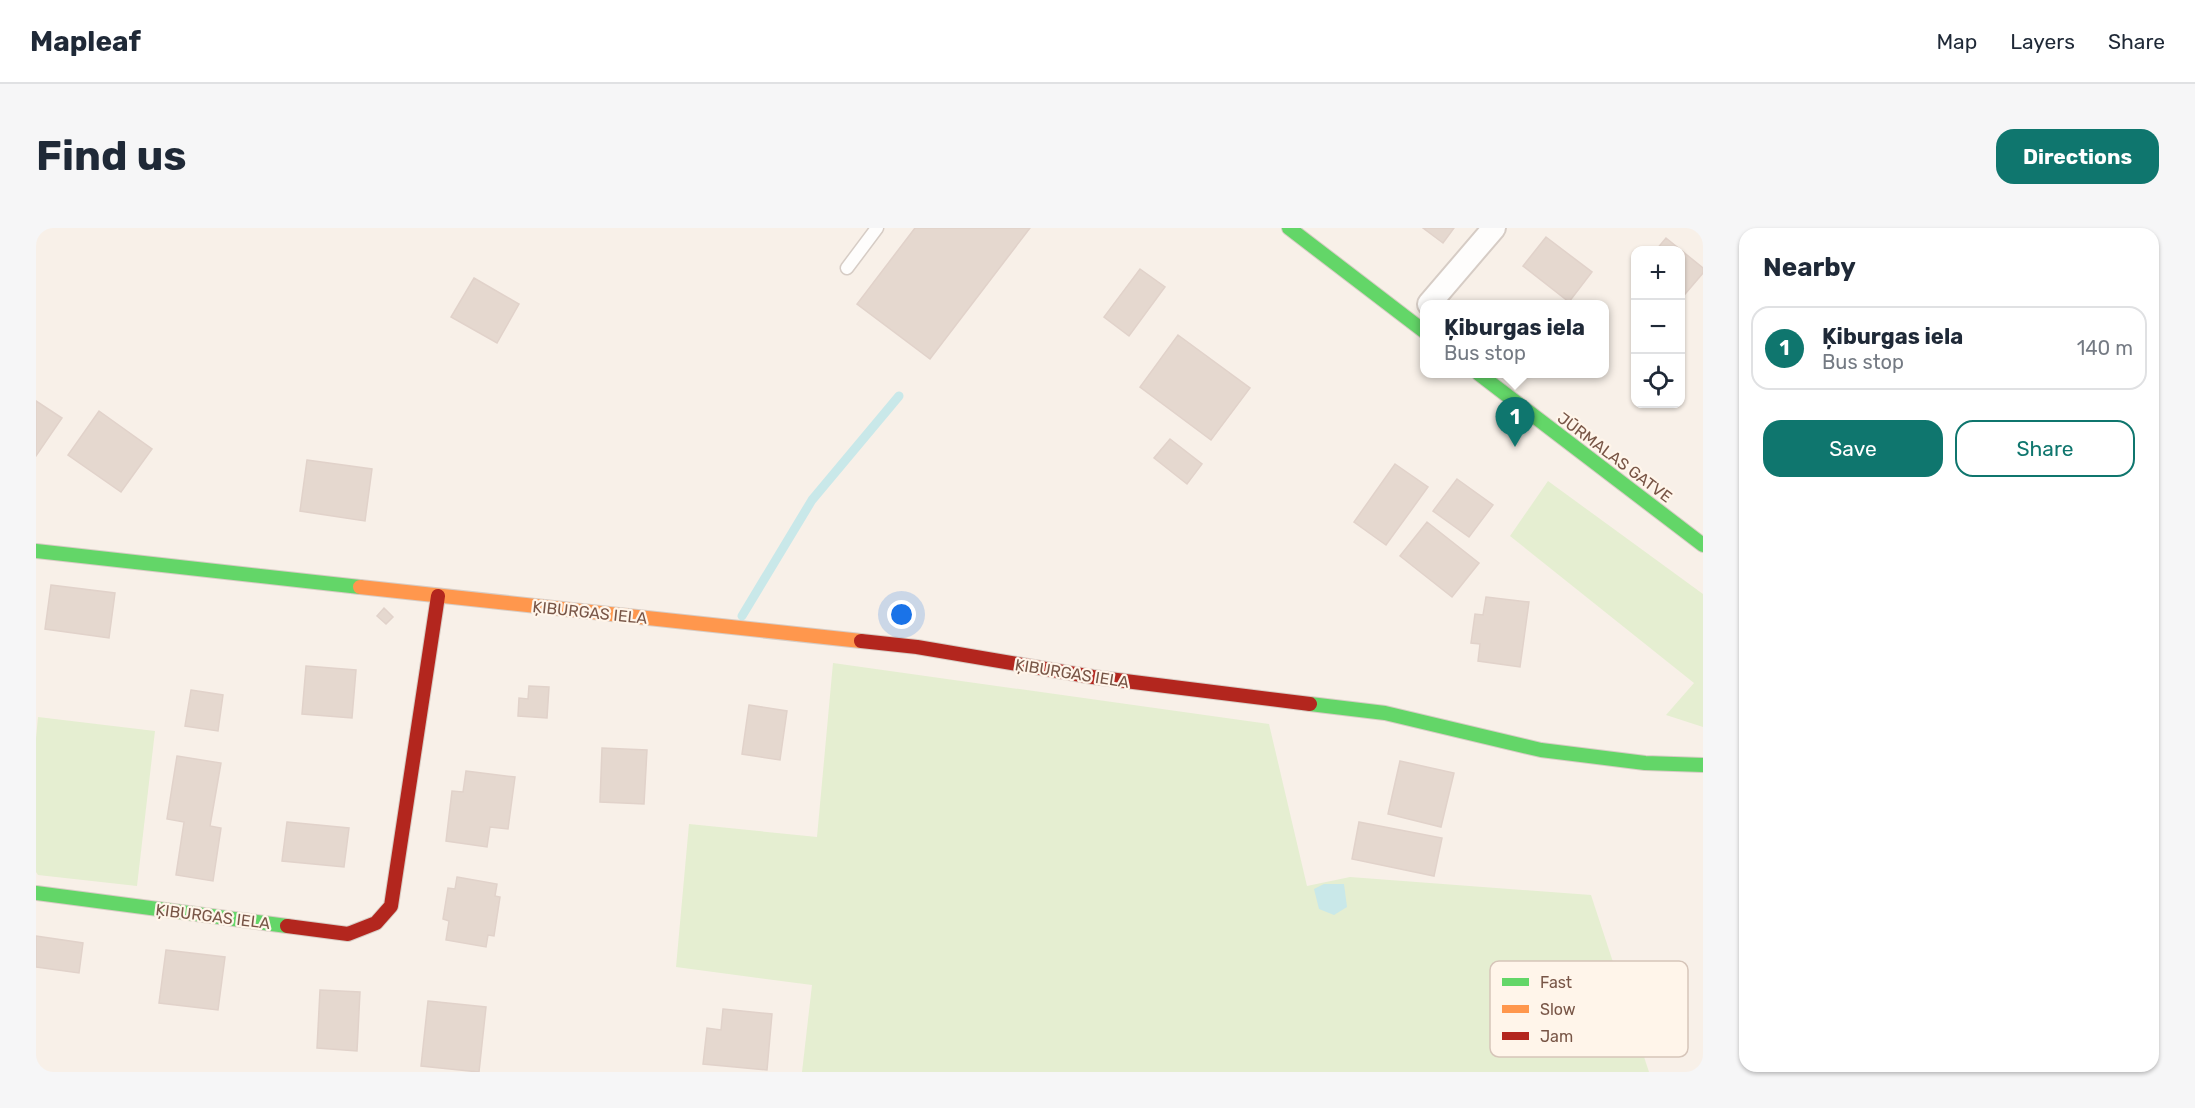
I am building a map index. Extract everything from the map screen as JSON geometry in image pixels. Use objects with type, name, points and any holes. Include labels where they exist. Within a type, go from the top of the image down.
[{"type":"street","points":[[1289,228],[1420,321]]},
{"type":"street","points":[[1432,300],[1494,228]]},
{"type":"street","name":"JŪRMALAS GATVE","points":[[1484,378],[1703,545]]},
{"type":"street","name":"ĶIBURGAS IELA","points":[[37,557],[438,596],[917,647],[1093,677],[1385,712],[1541,750],[1645,763],[1703,765]]},
{"type":"street","name":"ĶIBURGAS IELA","points":[[36,893],[348,934],[376,923],[391,906],[438,596]]},
{"type":"lane","points":[[847,268],[877,228]]},
{"type":"green space","points":[[1548,481],[1703,594],[1703,727],[1666,715],[1694,683],[1510,536]]},
{"type":"green space","points":[[833,663],[1269,724],[1307,886],[1350,877],[1591,895],[1613,961],[1490,961],[1490,1057],[1644,1057],[1649,1072],[802,1072],[812,985],[676,967],[689,824],[817,837]]},
{"type":"green space","points":[[38,717],[155,731],[137,886],[38,875],[36,872]]},
{"type":"water","points":[[1324,884],[1344,884],[1347,907],[1334,915],[1319,909],[1314,889]]},
{"type":"building","points":[[915,228],[1030,228],[930,359],[857,304]]},
{"type":"building","points":[[1423,228],[1454,228],[1443,243]]},
{"type":"building","points":[[1546,237],[1592,272],[1571,300],[1566,300],[1523,266]]},
{"type":"building","points":[[1666,238],[1676,246],[1659,246]]},
{"type":"building","points":[[1685,253],[1703,268],[1703,273],[1685,294]]},
{"type":"building","points":[[1140,269],[1165,287],[1129,336],[1104,317]]},
{"type":"building","points":[[474,278],[519,304],[497,343],[451,317]]},
{"type":"building","points":[[1178,335],[1250,388],[1211,440],[1140,387]]},
{"type":"building","points":[[36,401],[62,418],[36,456]]},
{"type":"building","points":[[99,411],[152,449],[121,492],[68,455]]},
{"type":"building","points":[[1170,439],[1202,464],[1187,484],[1154,458]]},
{"type":"building","points":[[307,460],[372,469],[365,521],[300,511]]},
{"type":"building","points":[[1395,464],[1428,487],[1386,545],[1354,522]]},
{"type":"building","points":[[1457,479],[1493,505],[1469,537],[1433,511]]},
{"type":"building","points":[[1427,522],[1479,563],[1452,597],[1400,556]]},
{"type":"building","points":[[51,585],[115,593],[109,638],[45,629]]},
{"type":"building","points":[[1486,597],[1529,602],[1520,667],[1478,661],[1480,644],[1471,643],[1475,614],[1483,615]]},
{"type":"building","points":[[384,608],[393,617],[386,624],[377,616]]},
{"type":"building","points":[[306,666],[356,670],[352,718],[302,714]]},
{"type":"building","points":[[529,686],[549,687],[547,718],[518,716],[519,698],[528,699]]},
{"type":"building","points":[[191,690],[223,695],[218,731],[185,726]]},
{"type":"building","points":[[749,705],[787,711],[780,760],[742,754]]},
{"type":"building","points":[[602,748],[647,750],[644,804],[600,802]]},
{"type":"building","points":[[177,756],[221,763],[210,826],[221,828],[213,881],[176,875],[184,822],[167,819]]},
{"type":"building","points":[[1400,761],[1454,773],[1441,827],[1388,814]]},
{"type":"building","points":[[466,771],[515,777],[508,829],[490,827],[487,847],[446,841],[452,791],[463,792]]},
{"type":"building","points":[[287,822],[349,828],[344,867],[282,861]]},
{"type":"building","points":[[1359,822],[1442,838],[1434,876],[1352,859]]},
{"type":"building","points":[[457,877],[497,884],[495,896],[500,897],[494,936],[488,935],[486,947],[446,940],[449,921],[443,919],[448,888],[455,889]]},
{"type":"building","points":[[36,936],[83,943],[79,973],[36,967]]},
{"type":"building","points":[[166,950],[225,957],[218,1010],[159,1003]]},
{"type":"building","points":[[320,990],[360,992],[357,1051],[317,1048]]},
{"type":"building","points":[[428,1001],[486,1007],[479,1072],[421,1066]]},
{"type":"building","points":[[723,1009],[772,1014],[767,1070],[703,1064],[707,1028],[721,1030]]},
{"type":"waterway","points":[[742,616],[812,500],[899,396]]},
{"type":"traffic: fast","points":[[1289,228],[1420,328]]},
{"type":"traffic: fast","points":[[1484,378],[1703,545]]},
{"type":"traffic: fast","points":[[36,551],[360,587]]},
{"type":"traffic: fast","points":[[1310,704],[1385,713],[1541,750],[1645,763],[1703,765]]},
{"type":"traffic: fast","points":[[36,893],[287,926]]},
{"type":"traffic: slow","points":[[360,587],[861,641]]},
{"type":"traffic: jam","points":[[287,926],[348,934],[376,923],[391,906],[438,596]]},
{"type":"traffic: jam","points":[[861,641],[917,647],[1093,677],[1310,704]]},
{"type":"place","name":"Ķiburgas iela","points":[[1515,447]]}]
